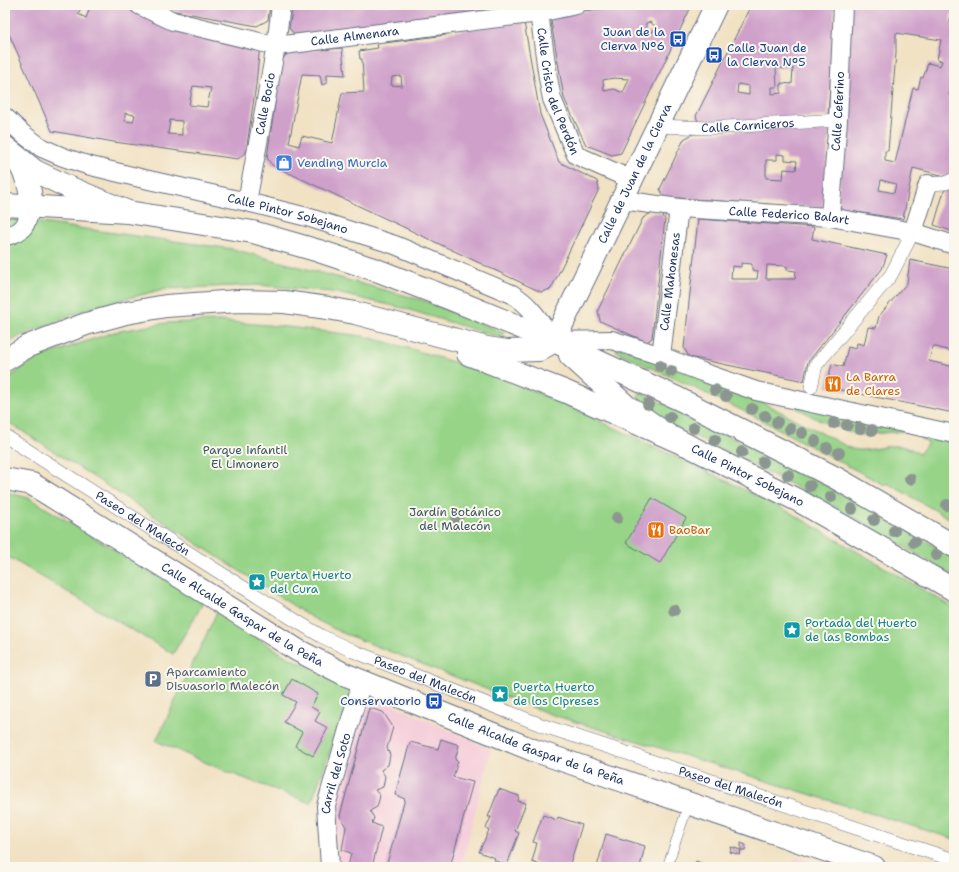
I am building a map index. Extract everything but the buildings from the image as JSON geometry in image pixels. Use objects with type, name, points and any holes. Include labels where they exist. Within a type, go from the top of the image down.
[{"type":"main road","name":"Calle de Juan de la Cierva","points":[[554,341],[716,5]]},
{"type":"main road","points":[[10,152],[28,180],[32,198],[31,207]]},
{"type":"main road","points":[[10,152],[35,171],[68,187],[128,212]]},
{"type":"main road","points":[[5,205],[128,212],[252,232],[319,251],[379,271],[554,341],[679,399],[836,478],[954,546]]},
{"type":"main road","points":[[5,360],[28,346],[86,324],[126,313],[166,306],[238,301],[276,302],[328,308],[355,313],[487,348],[507,351],[539,350],[554,341]]},
{"type":"main road","points":[[355,313],[445,344],[564,391],[684,444]]},
{"type":"main road","name":"Calle Pintor Sobejano","points":[[554,341],[625,405],[655,426],[684,444],[801,502],[954,590]]},
{"type":"main road","name":"Calle Alcalde Gaspar de la Peña","points":[[5,479],[32,484],[324,665],[533,750],[874,867]]},
{"type":"street","name":"Calle Almenara","points":[[139,5],[173,21],[276,46],[576,5]]},
{"type":"street","name":"Calle Bocio","points":[[247,202],[276,46],[281,5]]},
{"type":"street","name":"Calle Ceferino","points":[[830,218],[838,120],[843,5]]},
{"type":"street","name":"Calle Cristo del Perdón","points":[[538,9],[552,99],[576,155],[632,180]]},
{"type":"street","name":"Calle Pintor Sobejano","points":[[5,117],[42,148],[87,165],[307,217],[395,245],[512,294],[522,300],[532,309],[554,341]]},
{"type":"street","name":"Calle Carniceros","points":[[657,126],[711,128],[838,120]]},
{"type":"street","points":[[811,387],[816,365],[891,275],[913,232],[928,184],[946,183],[954,178]]},
{"type":"street","name":"Calle Federico Balart","points":[[622,200],[679,208],[830,218],[913,232],[954,245]]},
{"type":"street","points":[[5,236],[14,234],[25,226],[31,207]]},
{"type":"street","name":"Calle Mahonesas","points":[[661,356],[679,208]]},
{"type":"street","points":[[554,341],[612,340],[661,356],[756,391],[954,434]]},
{"type":"street","name":"Paseo del Malecón","points":[[5,436],[321,636],[544,726],[954,860]]},
{"type":"street","name":"Carril del Soto","points":[[330,867],[326,806],[362,681]]},
{"type":"lane","points":[[667,867],[689,803]]},
{"type":"shaded area","points":[[368,694],[491,749],[461,867],[339,867],[334,802]]},
{"type":"shaded area","points":[[796,857],[826,867],[792,867]]},
{"type":"green space","points":[[5,202],[11,219],[233,249],[425,301],[504,333],[502,338],[403,308],[332,292],[258,285],[163,289],[88,309],[20,336],[5,345]]},
{"type":"green space","name":"Jardín Botánico del Malecón","points":[[219,321],[279,326],[363,336],[479,370],[528,389],[566,405],[791,513],[954,608],[954,839],[550,714],[340,632],[311,617],[5,420],[5,380],[37,358],[114,332],[166,323]]},
{"type":"green space","points":[[618,347],[750,396],[852,449],[866,450],[901,446],[911,449],[919,454],[928,443],[914,434],[905,431],[858,435],[817,419],[788,403],[954,439],[954,521],[887,483],[884,485],[752,415],[616,351]]},
{"type":"green space","points":[[640,392],[806,474],[954,557],[954,576],[871,527],[814,496],[670,424],[637,400]]},
{"type":"green space","points":[[5,492],[29,498],[203,603],[173,654],[10,558],[5,557]]},
{"type":"green space","points":[[217,612],[284,655],[353,689],[311,803],[230,773],[156,741]]},
{"type":"place","name":"Juan de la Cierva Nº6","points":[[678,39]]},
{"type":"place","name":"Calle Juan de la Cierva Nº5","points":[[714,55]]},
{"type":"place","name":"Vending Murcia","points":[[284,163]]},
{"type":"place","name":"La Barra de Clares","points":[[833,384]]},
{"type":"place","name":"BaoBar","points":[[656,530]]},
{"type":"place","name":"Puerta Huerto del Cura","points":[[257,582]]},
{"type":"place","name":"Portada del Huerto de las Bombas","points":[[792,630]]},
{"type":"place","name":"Aparcamiento Disuasorio Malecón","points":[[153,679]]},
{"type":"place","name":"Puerta Huerto de los Cipreses","points":[[500,694]]},
{"type":"place","name":"Conservatorio","points":[[434,701]]},
{"type":"park label","name":"Parque infantil El Limonero","points":[[245,457]]}]
